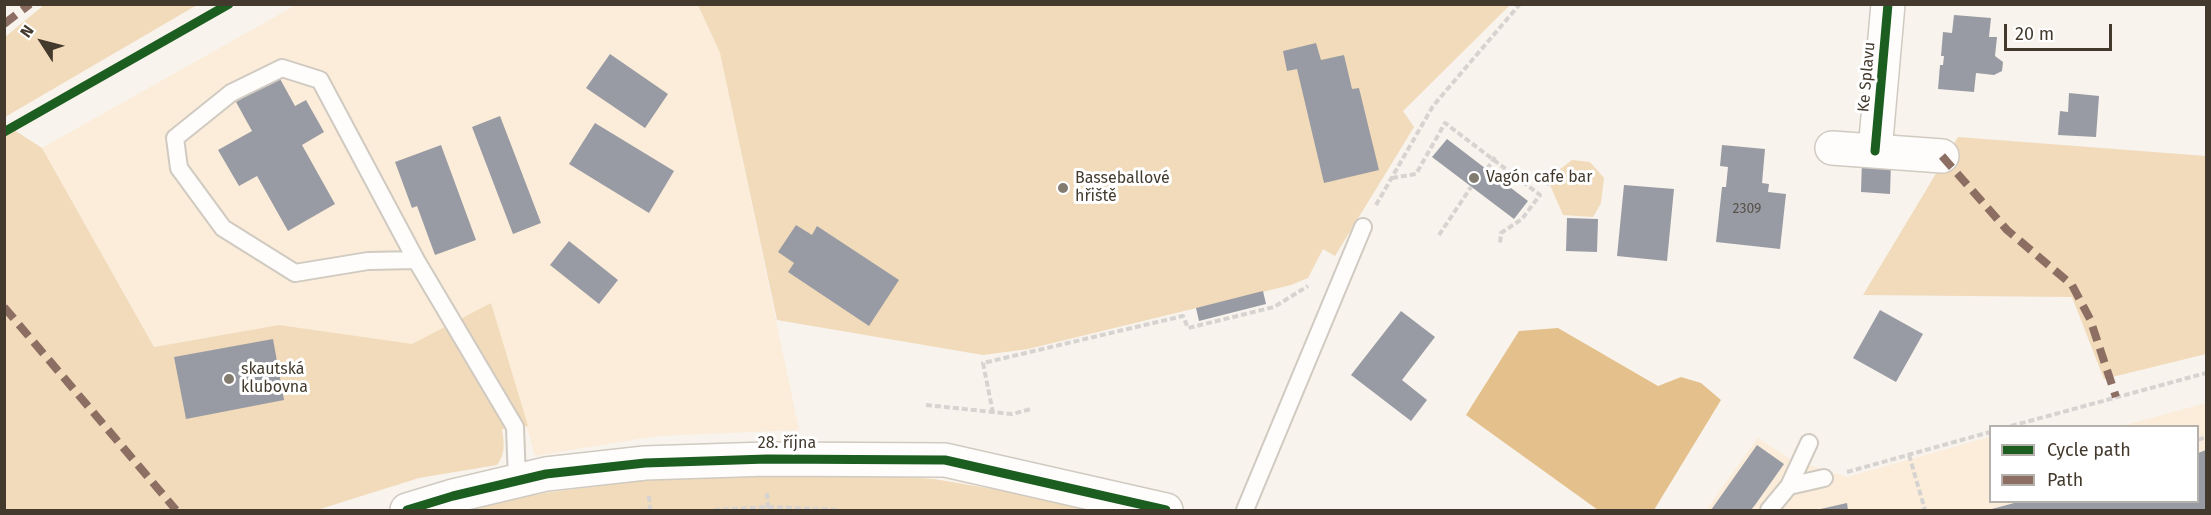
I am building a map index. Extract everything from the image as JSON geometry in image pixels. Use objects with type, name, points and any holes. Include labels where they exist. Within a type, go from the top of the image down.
[{"type":"street","name":"Ke Splavu","points":[[1875,151],[1888,4]]},
{"type":"street","points":[[1832,148],[1942,156]]},
{"type":"street","name":"28. října","points":[[407,510],[453,496],[546,474],[645,462],[767,459],[945,460],[1166,510]]},
{"type":"lane","points":[[416,260],[368,261],[295,273],[223,228],[180,168],[175,138],[231,93],[282,68],[320,81],[416,260],[515,428],[517,480]]},
{"type":"lane","points":[[1245,510],[1363,227]]},
{"type":"lane","points":[[1769,510],[1789,486],[1809,443]]},
{"type":"lane","points":[[1789,486],[1824,478]]},
{"type":"path","points":[[1363,227],[1432,106],[1520,4]]},
{"type":"path","points":[[1392,178],[1416,174],[1445,123],[1540,195],[1522,219],[1501,233],[1500,244]]},
{"type":"path","points":[[1487,169],[1494,159]]},
{"type":"path","points":[[1538,175],[1550,185]]},
{"type":"path","points":[[1438,235],[1472,187]]},
{"type":"path","points":[[993,413],[983,363],[1183,316],[1188,328],[1274,307],[1298,294],[1318,277],[1346,268]]},
{"type":"path","points":[[2015,425],[2206,373]]},
{"type":"path","points":[[926,405],[1012,414],[1031,409]]},
{"type":"path","points":[[1824,478],[1989,432]]},
{"type":"path","points":[[1909,454],[1925,510]]},
{"type":"path","points":[[714,510],[767,507],[839,510]]},
{"type":"shaded area","points":[[44,5],[197,5],[5,117],[5,37]]},
{"type":"shaded area","points":[[296,5],[698,5],[720,53],[799,430],[657,436],[535,456],[491,303],[412,345],[279,325],[154,347],[42,148]]},
{"type":"shaded area","name":"Basseballové hřiště","points":[[698,5],[1510,5],[1403,111],[1414,127],[1335,256],[1323,249],[1308,278],[1291,285],[1028,349],[983,355],[777,320],[720,53]]},
{"type":"shaded area","points":[[11,128],[42,148],[154,347],[279,325],[412,344],[491,303],[528,426],[502,429],[503,452],[497,465],[419,478],[317,510],[5,510],[4,132]]},
{"type":"shaded area","points":[[1958,137],[2206,156],[2206,354],[2104,379],[2072,297],[1863,295]]},
{"type":"shaded area","points":[[1572,160],[1590,162],[1604,178],[1601,203],[1593,217],[1563,215],[1550,185],[1559,170]]},
{"type":"shaded area","points":[[1558,328],[1658,386],[1681,377],[1701,383],[1721,400],[1654,510],[1598,510],[1466,415],[1519,331]]},
{"type":"shaded area","points":[[2206,403],[2206,510],[1706,510],[1758,438],[1790,459],[1847,477],[1989,437],[1989,503],[2199,503],[2199,425],[2126,425]]},
{"type":"shaded area","points":[[758,472],[854,474],[934,479],[1118,510],[455,510],[544,493],[637,481]]},
{"type":"building","points":[[1954,15],[1991,18],[1989,37],[1997,37],[1995,56],[2003,62],[2002,71],[1994,75],[1976,73],[1974,92],[1938,89],[1940,65],[1943,65],[1944,56],[1941,56],[1943,32],[1952,33]]},
{"type":"building","points":[[1316,43],[1321,60],[1344,55],[1352,89],[1359,88],[1379,170],[1324,183],[1297,69],[1287,71],[1283,51]]},
{"type":"building","points":[[610,54],[668,94],[645,128],[586,88]]},
{"type":"building","points":[[279,77],[295,106],[306,100],[324,132],[302,145],[335,204],[288,231],[257,176],[239,186],[218,150],[252,131],[236,102]]},
{"type":"building","points":[[2069,93],[2099,96],[2096,137],[2058,135],[2060,111],[2068,112]]},
{"type":"building","points":[[500,116],[541,223],[513,234],[472,127]]},
{"type":"building","points":[[595,123],[674,171],[649,213],[569,164]]},
{"type":"building","points":[[1447,139],[1528,201],[1514,219],[1432,157]]},
{"type":"building","points":[[441,145],[476,240],[435,255],[417,206],[412,208],[395,162]]},
{"type":"building","points":[[1722,145],[1765,149],[1762,183],[1769,184],[1768,192],[1786,194],[1780,249],[1716,242],[1722,187],[1726,187],[1728,167],[1720,166]]},
{"type":"building","points":[[1862,160],[1891,162],[1890,194],[1861,192]]},
{"type":"building","points":[[1624,185],[1674,189],[1667,261],[1617,256]]},
{"type":"building","points":[[1567,218],[1598,219],[1597,252],[1566,251]]},
{"type":"building","points":[[796,225],[812,235],[817,226],[899,280],[869,326],[788,272],[794,263],[778,252]]},
{"type":"building","points":[[569,241],[618,280],[599,304],[550,265]]},
{"type":"building","points":[[1263,291],[1266,304],[1199,321],[1196,308]]},
{"type":"building","points":[[1880,310],[1923,334],[1896,382],[1853,358]]},
{"type":"building","points":[[1401,311],[1435,337],[1402,380],[1427,400],[1411,421],[1351,375]]},
{"type":"building","name":"skautská klubovna","points":[[273,339],[284,400],[186,419],[174,357]]},
{"type":"building","points":[[1757,445],[1784,464],[1755,505],[1751,510],[1711,510]]},
{"type":"building","points":[[2206,450],[2206,510],[1988,510],[2014,503],[2199,503],[2199,453]]},
{"type":"building","points":[[1847,503],[1848,510],[1816,510]]},
{"type":"marked path","points":[[4,24],[30,4]]},
{"type":"marked path","points":[[1942,156],[2007,230],[2072,285],[2090,319],[2116,397]]},
{"type":"marked path","points":[[4,307],[176,510]]},
{"type":"cycle path","points":[[4,132],[229,4]]},
{"type":"cycle path","points":[[1875,151],[1888,4]]},
{"type":"cycle path","points":[[407,510],[453,496],[546,474],[645,463],[767,459],[945,460],[1166,510]]},
{"type":"place","name":"Vagón cafe bar","points":[[1474,178]]},
{"type":"place","name":"Basseballové hřiště","points":[[1063,188]]},
{"type":"place","name":"skautská klubovna","points":[[229,379]]}]
